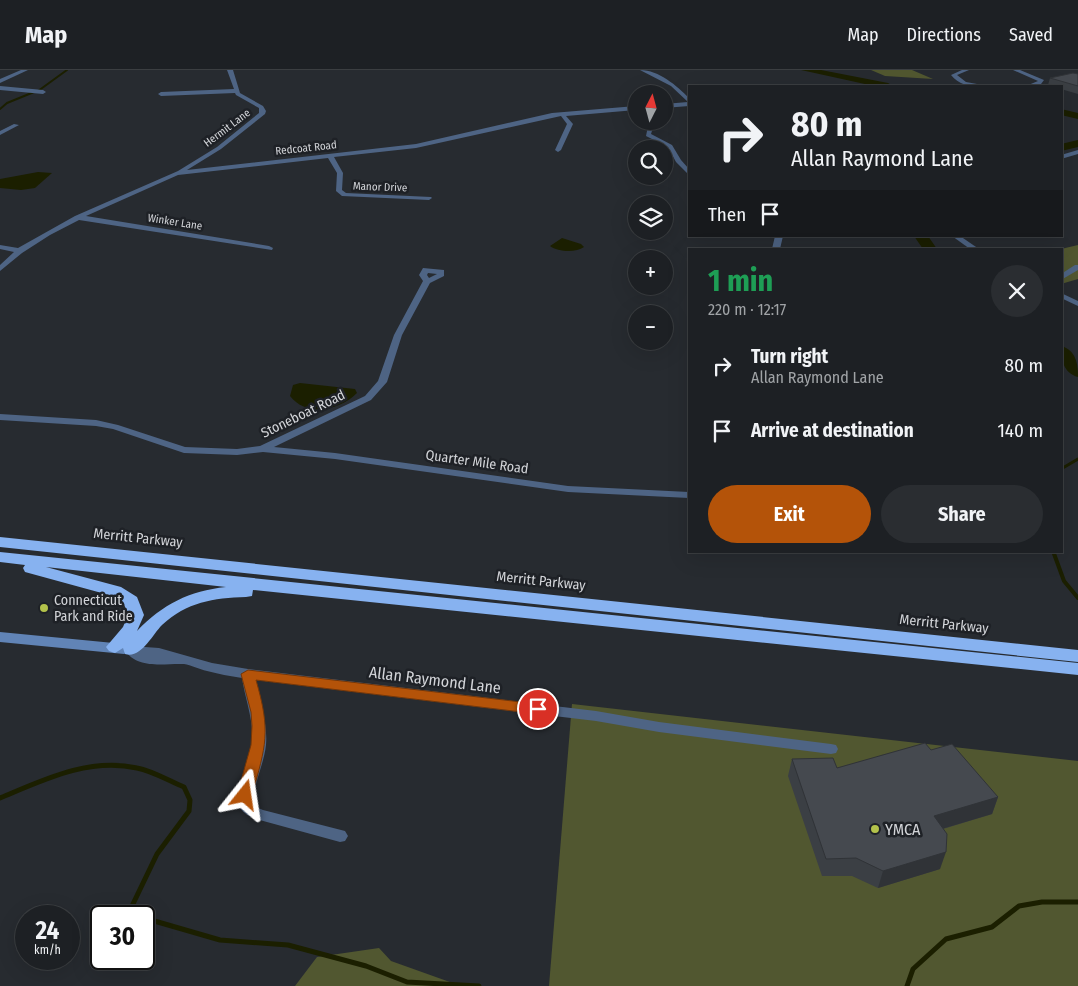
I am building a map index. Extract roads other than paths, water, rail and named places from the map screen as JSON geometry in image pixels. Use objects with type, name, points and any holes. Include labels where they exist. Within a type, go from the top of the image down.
[{"type":"highway","name":"Merritt Parkway","points":[[0,542],[1028,657],[1078,669]]},
{"type":"highway","name":"Merritt Parkway","points":[[0,557],[493,609],[1028,657],[1078,656]]},
{"type":"highway","points":[[0,562],[115,591],[131,601],[136,615],[123,649]]},
{"type":"highway","points":[[123,649],[163,614],[181,602],[204,594],[233,592],[285,593],[493,609]]},
{"type":"main road","name":"Allan Raymond Lane","points":[[0,637],[123,649]]},
{"type":"street","points":[[0,81],[24,70]]},
{"type":"street","name":"Hermit Lane","points":[[177,173],[219,148],[262,114],[261,107],[241,97],[236,91],[230,70]]},
{"type":"street","points":[[643,70],[673,86],[688,101]]},
{"type":"street","points":[[966,70],[954,75],[961,82],[979,85]]},
{"type":"street","points":[[1016,70],[1041,80],[1039,83],[1032,85]]},
{"type":"street","points":[[0,76],[10,76]]},
{"type":"street","points":[[0,88],[43,92]]},
{"type":"street","points":[[161,94],[236,91]]},
{"type":"street","points":[[673,105],[688,102]]},
{"type":"street","name":"Redcoat Road","points":[[0,269],[19,251],[77,217],[177,173],[416,146],[562,114],[628,109]]},
{"type":"street","points":[[558,150],[570,124],[562,114]]},
{"type":"street","points":[[0,133],[16,125]]},
{"type":"street","points":[[649,130],[648,135],[670,146],[678,161],[688,172]]},
{"type":"street","points":[[1063,156],[1078,152]]},
{"type":"street","name":"Manor Drive","points":[[331,157],[340,173],[339,191],[344,195],[429,198]]},
{"type":"street","name":"Winker Lane","points":[[77,217],[269,248]]},
{"type":"street","points":[[957,237],[973,248]]},
{"type":"street","points":[[0,247],[19,251]]},
{"type":"street","points":[[1063,277],[1078,267]]},
{"type":"street","name":"Stoneboat Road","points":[[0,417],[96,423],[115,427],[184,450],[236,452],[262,449],[368,398],[379,388],[385,378],[398,335],[427,281]]},
{"type":"street","points":[[1063,296],[1078,304]]},
{"type":"street","name":"Quarter Mile Road","points":[[262,449],[334,456],[568,489],[688,495]]},
{"type":"street","name":"Allan Raymond Lane","points":[[123,649],[140,657],[168,662],[185,660],[203,666],[248,674],[586,715],[659,727],[830,749]]},
{"type":"street","points":[[248,674],[258,712],[259,726],[258,745],[246,785],[245,803],[251,811],[340,836]]},
{"type":"waterway","points":[[38,91],[67,70]]},
{"type":"waterway","points":[[806,70],[883,85]]},
{"type":"waterway","points":[[0,109],[7,103],[34,92]]},
{"type":"waterway","points":[[1063,112],[1078,116]]},
{"type":"waterway","points":[[1063,147],[1078,143]]},
{"type":"waterway","points":[[922,237],[929,248]]},
{"type":"waterway","points":[[1063,353],[1078,372]]},
{"type":"waterway","points":[[1063,468],[1078,459]]},
{"type":"waterway","points":[[1054,553],[1064,581],[1078,598]]},
{"type":"waterway","points":[[0,798],[67,772],[101,766],[119,765],[143,769],[184,787],[190,800],[189,811],[157,854],[132,905]]},
{"type":"waterway","points":[[907,986],[913,969],[946,939],[992,927],[1019,906],[1042,902],[1078,902]]},
{"type":"waterway","points":[[155,921],[220,940],[288,945],[366,966],[407,982],[479,986]]},
{"type":"place","name":"Connecticut Park and Ride","points":[[44,608]]},
{"type":"place","name":"YMCA","points":[[875,829]]}]
